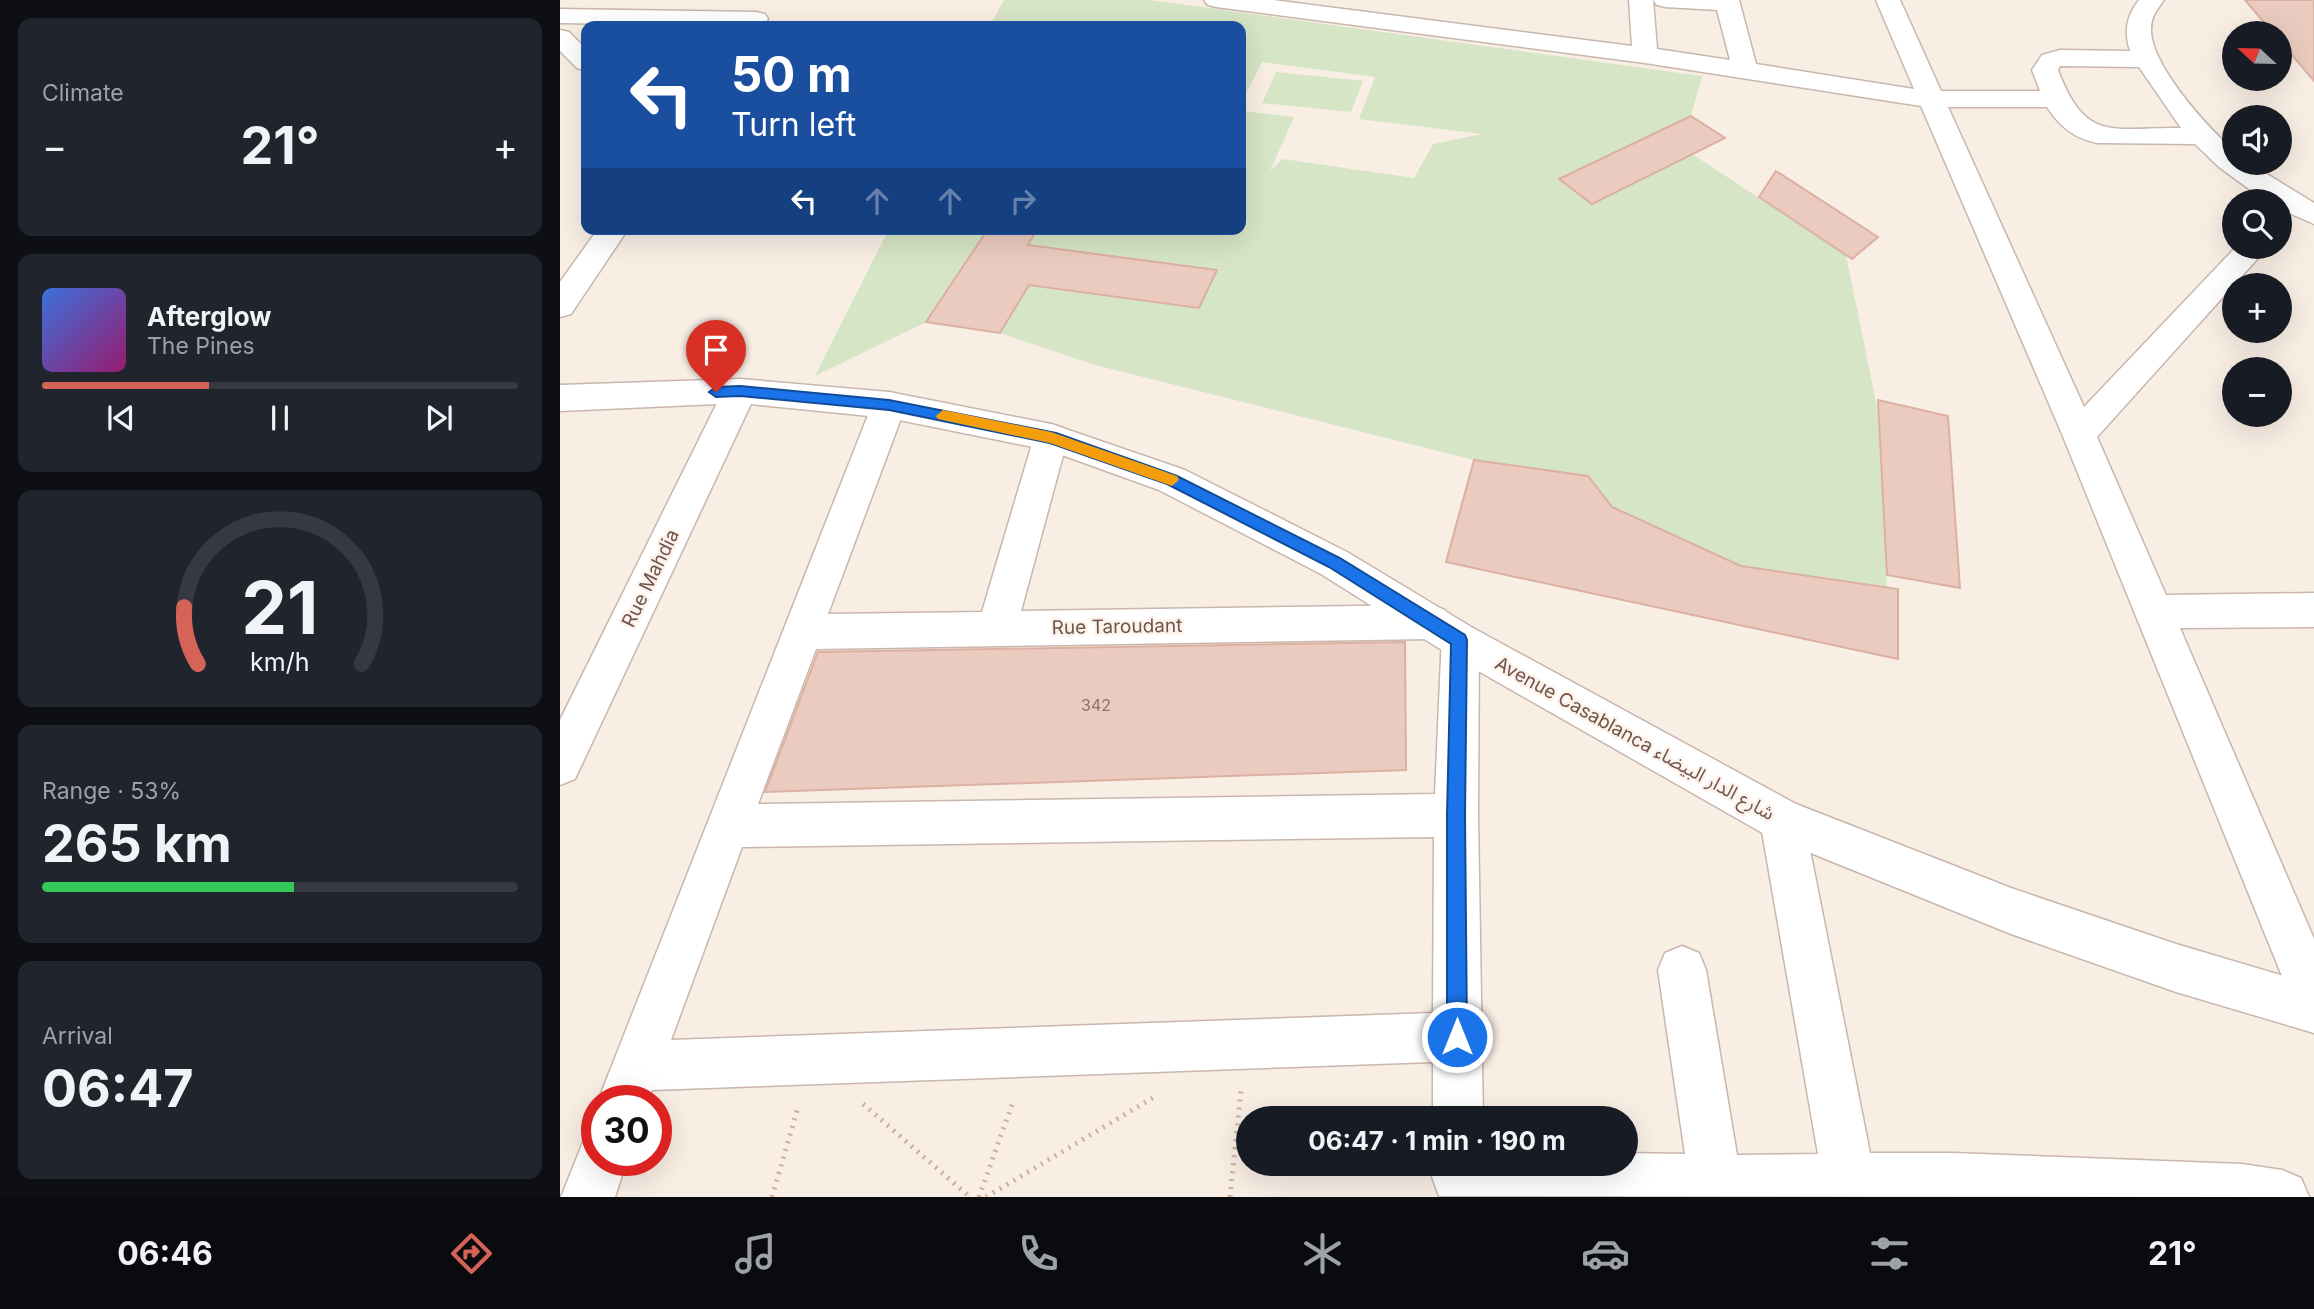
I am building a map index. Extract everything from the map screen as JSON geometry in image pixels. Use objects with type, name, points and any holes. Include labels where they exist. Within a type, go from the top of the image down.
[{"type":"street","points":[[1216,0],[1326,8],[1929,99],[2056,99]]},
{"type":"street","points":[[1641,0],[1645,55]]},
{"type":"street","points":[[1665,0],[1727,1],[1745,71]]},
{"type":"street","points":[[1888,0],[1929,99],[2079,434],[2314,996]]},
{"type":"street","points":[[2139,4],[2137,29],[2146,59],[2202,136],[2296,213]]},
{"type":"street","points":[[560,16],[759,15]]},
{"type":"street","points":[[560,37],[581,58]]},
{"type":"street","points":[[2146,59],[2070,58],[2052,60],[2046,64],[2045,70],[2056,99],[2076,127],[2097,135],[2202,136]]},
{"type":"street","points":[[560,306],[609,235]]},
{"type":"street","points":[[2079,434],[2242,259]]},
{"type":"street","name":"Avenue Casablanca شارع الدار البيضاء","points":[[563,403],[740,391],[889,405],[1051,437],[1172,480],[1334,563],[1445,631],[1782,820],[2011,911],[2176,968],[2314,1009]]},
{"type":"street","name":"Rue Mahdia","points":[[560,765],[740,391]]},
{"type":"street","points":[[889,405],[630,1083],[811,1060],[1457,1037]]},
{"type":"street","points":[[997,627],[1051,437]]},
{"type":"street","points":[[2155,612],[2314,610]]},
{"type":"street","name":"Rue Taroudant","points":[[803,632],[997,627],[1445,631]]},
{"type":"street","points":[[1445,631],[1456,815],[1458,1106]]},
{"type":"street","points":[[728,826],[1456,815]]},
{"type":"street","points":[[1782,820],[1849,1179]]},
{"type":"street","points":[[1682,970],[1717,1189]]},
{"type":"street","points":[[1458,1179],[1717,1189],[1849,1179],[1955,1188],[2256,1195]]},
{"type":"path","points":[[1230,1197],[1246,1043]]},
{"type":"path","points":[[979,1197],[1031,1051]]},
{"type":"path","points":[[772,1197],[811,1060],[971,1197]]},
{"type":"path","points":[[986,1197],[1163,1092]]},
{"type":"green space","points":[[1004,0],[1150,0],[1702,76],[1691,116],[1559,179],[1692,154],[1846,255],[1878,412],[1887,587],[1741,566],[1612,507],[1588,476],[1474,460],[1095,365],[1000,333],[1029,285],[1199,308],[1216,270],[1028,245],[1034,235],[1246,235],[1246,112],[1294,117],[1270,171],[1283,159],[1414,178],[1433,144],[1482,134],[1359,119],[1375,77],[1262,62],[1246,93],[1246,21],[993,21]]},
{"type":"green space","points":[[1276,72],[1363,81],[1351,112],[1262,103]]},
{"type":"green space","points":[[886,235],[984,235],[926,322],[815,376]]},
{"type":"building","points":[[2245,0],[2314,0],[2314,81],[2292,55],[2292,21],[2263,21]]},
{"type":"building","points":[[1691,116],[1725,138],[1592,204],[1559,179]]},
{"type":"building","points":[[1776,171],[1878,237],[1852,259],[1759,197]]},
{"type":"building","points":[[984,235],[1034,235],[1028,245],[1217,270],[1199,308],[1029,285],[1000,333],[926,322]]},
{"type":"building","points":[[1878,400],[1948,416],[1960,588],[1887,575]]},
{"type":"building","points":[[1474,460],[1588,476],[1612,507],[1741,566],[1898,589],[1898,659],[1446,562]]},
{"type":"building","points":[[1405,642],[1406,770],[765,792],[818,652]]},
{"type":"slow traffic","points":[[943,416],[1051,437],[1172,480]]},
{"type":"route","points":[[716,392],[740,391],[889,405],[1051,437],[1172,480],[1334,563],[1459,640],[1456,815],[1457,1037]]}]
